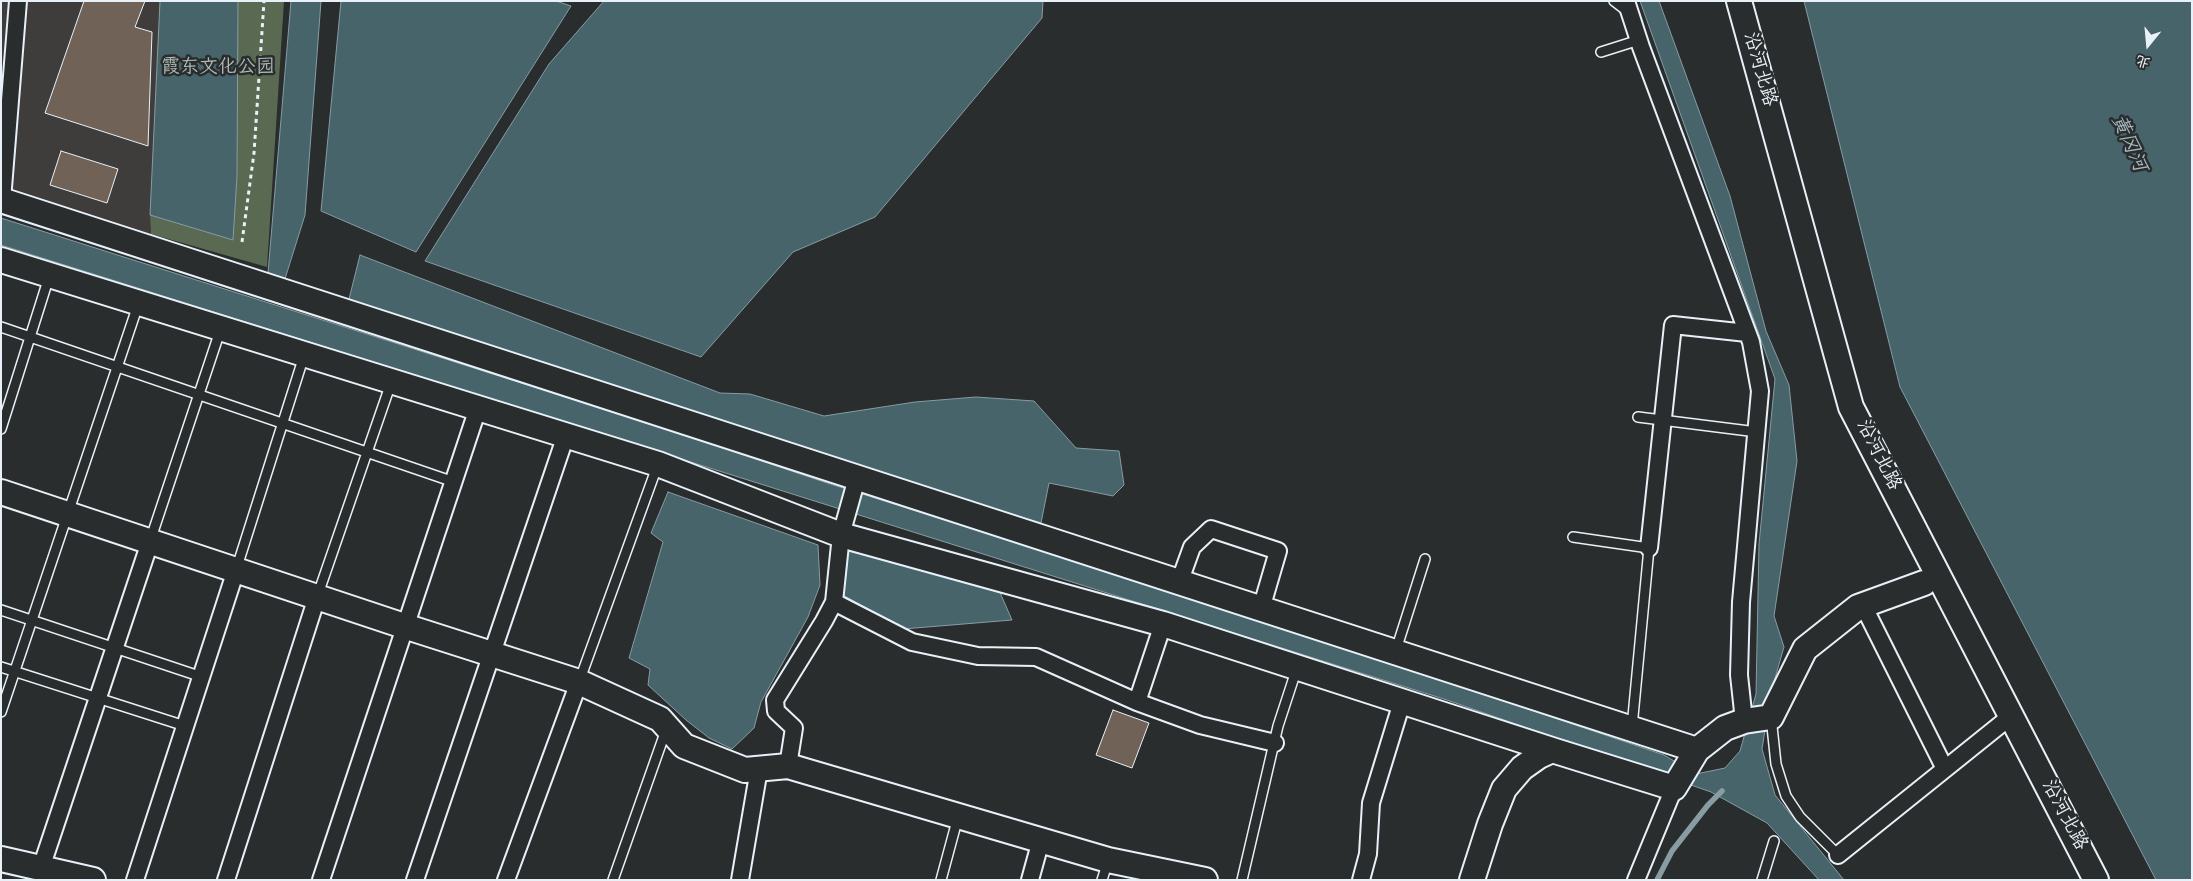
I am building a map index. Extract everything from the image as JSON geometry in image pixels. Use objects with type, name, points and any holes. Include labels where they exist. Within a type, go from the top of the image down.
[{"type":"street","points":[[18,1],[2,200],[1697,750]]},
{"type":"street","name":"沿河北路","points":[[1739,1],[1852,407],[2096,880]]},
{"type":"street","points":[[1629,8],[1639,40],[1747,333],[1760,390],[1741,602],[1739,675],[1744,721]]},
{"type":"street","points":[[1,260],[221,328],[304,356],[392,381],[658,464],[841,535],[1163,624],[1674,788]]},
{"type":"street","points":[[1649,548],[1673,325],[1747,333]]},
{"type":"street","points":[[321,880],[478,408]]},
{"type":"street","points":[[415,880],[566,435]]},
{"type":"street","points":[[788,766],[794,728],[776,711],[775,700],[834,602],[841,535],[857,478]]},
{"type":"street","points":[[1,492],[317,598],[579,682],[660,719],[684,746],[745,770],[788,766],[1041,840],[1105,870],[1205,880]]},
{"type":"street","points":[[1179,583],[1192,547],[1212,529],[1278,551],[1260,609]]},
{"type":"street","points":[[41,868],[150,542]]},
{"type":"street","points":[[135,880],[236,570]]},
{"type":"street","points":[[1636,880],[1674,788],[1697,750],[1725,728],[1744,721],[1771,717],[1805,649],[1858,607],[1924,583]]},
{"type":"street","points":[[226,880],[317,598]]},
{"type":"street","points":[[834,602],[912,642],[978,656],[1036,657],[1137,702],[1200,725],[1275,743]]},
{"type":"street","points":[[1863,605],[1945,769]]},
{"type":"street","points":[[1137,702],[1163,624]]},
{"type":"street","points":[[506,880],[579,682]]},
{"type":"street","points":[[1361,880],[1368,854],[1371,803],[1402,702]]},
{"type":"street","points":[[1838,855],[2011,716]]},
{"type":"street","points":[[1472,880],[1504,789],[1522,768],[1539,756],[1552,750]]},
{"type":"street","points":[[740,880],[759,769]]},
{"type":"street","points":[[1030,880],[1041,840]]},
{"type":"street","points":[[1,859],[93,880]]},
{"type":"lane","points":[[1614,1],[1629,8]]},
{"type":"lane","points":[[1600,52],[1639,40]]},
{"type":"lane","points":[[1,429],[49,274]]},
{"type":"lane","points":[[1,712],[138,302]]},
{"type":"lane","points":[[1,328],[454,482]]},
{"type":"lane","points":[[150,542],[221,328]]},
{"type":"lane","points":[[236,570],[304,356]]},
{"type":"lane","points":[[317,598],[392,381]]},
{"type":"lane","points":[[1638,417],[1756,432]]},
{"type":"lane","points":[[579,682],[658,464]]},
{"type":"lane","points":[[1573,537],[1649,548],[1632,729]]},
{"type":"lane","points":[[1395,653],[1425,559]]},
{"type":"lane","points":[[1,610],[202,677]]},
{"type":"lane","points":[[1,667],[185,726]]},
{"type":"lane","points":[[1242,880],[1275,743],[1297,668]]},
{"type":"lane","points":[[1771,717],[1776,764],[1786,796],[1800,817],[1838,855]]},
{"type":"lane","points":[[613,880],[667,727]]},
{"type":"lane","points":[[941,880],[958,816]]},
{"type":"lane","points":[[1762,880],[1774,841]]},
{"type":"path","points":[[242,242],[254,153],[264,1]]},
{"type":"shaded area","points":[[1,1],[160,1],[150,215],[151,234],[1,185]]},
{"type":"green space","name":"霞东文化公园","points":[[160,1],[284,1],[267,267],[151,234],[150,215]]},
{"type":"water","name":"霞东文化公园","points":[[160,1],[238,1],[237,176],[233,240],[150,215]]},
{"type":"water","points":[[291,1],[321,1],[305,215],[284,282],[268,273]]},
{"type":"water","points":[[341,1],[556,1],[571,6],[416,252],[321,211]]},
{"type":"water","points":[[604,1],[1043,1],[1042,18],[875,217],[793,252],[701,357],[425,261],[549,64]]},
{"type":"water","points":[[1640,1],[1659,1],[1730,196],[1766,331],[1789,385],[1797,461],[1774,616],[1784,647],[1771,692],[1762,749],[1775,795],[1844,880],[1819,880],[1767,823],[1711,792],[1447,700],[1,245],[1,218],[685,435],[824,482],[1298,631],[1664,755],[1696,774],[1725,768],[1740,751],[1756,694],[1759,544],[1775,379]]},
{"type":"water","name":"黄冈河","points":[[1804,1],[2192,1],[2192,880],[2156,880],[1900,387]]},
{"type":"water","points":[[360,255],[720,393],[750,394],[824,416],[915,402],[976,397],[1034,401],[1076,448],[1119,451],[1124,485],[1113,496],[1049,483],[1041,523],[791,448],[348,303]]},
{"type":"water","points":[[668,492],[818,545],[820,585],[808,617],[761,702],[754,728],[732,749],[709,738],[686,720],[648,685],[650,669],[629,658],[663,542],[651,533]]},
{"type":"water","points":[[853,542],[995,581],[1012,620],[903,629],[843,595],[846,549]]},
{"type":"building","points":[[84,1],[145,1],[135,27],[152,32],[148,146],[45,113]]},
{"type":"building","points":[[61,151],[118,169],[107,203],[50,185]]},
{"type":"building","points":[[1113,710],[1149,723],[1132,768],[1096,755]]},
{"type":"waterway","points":[[1657,880],[1672,851],[1708,805],[1722,791]]}]
